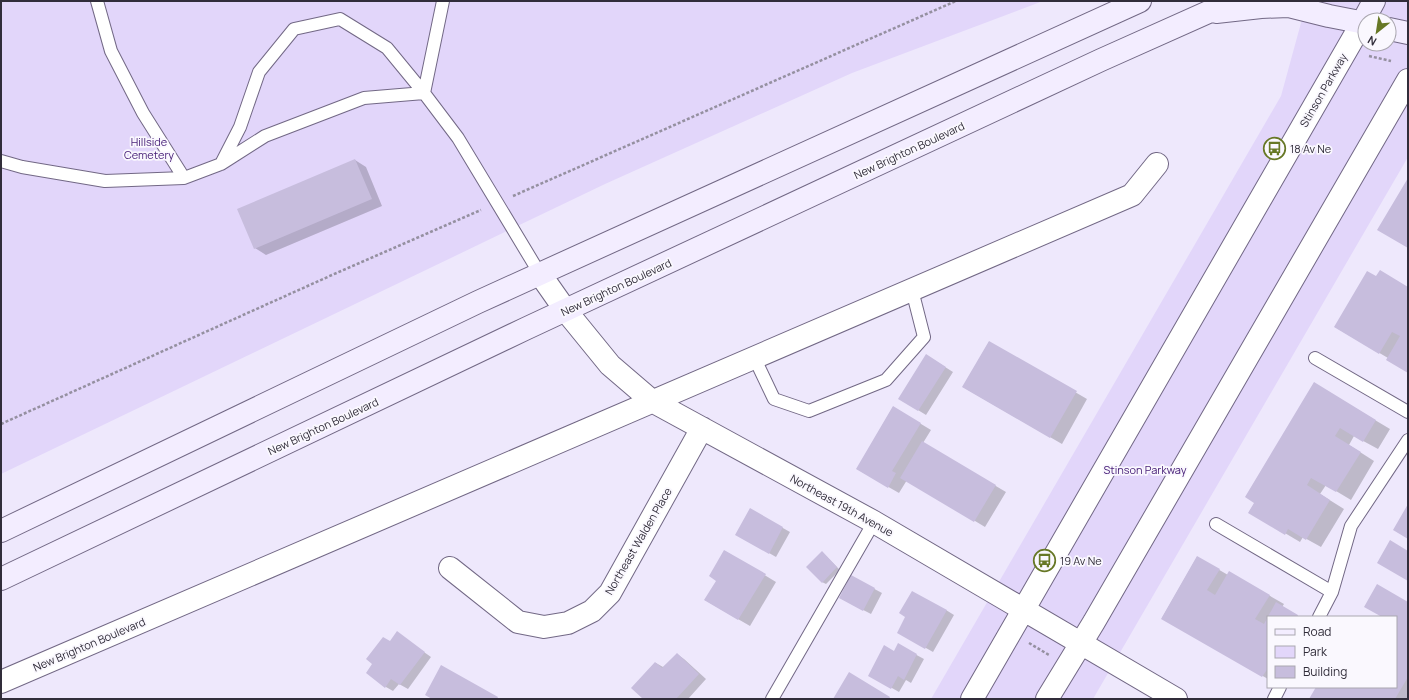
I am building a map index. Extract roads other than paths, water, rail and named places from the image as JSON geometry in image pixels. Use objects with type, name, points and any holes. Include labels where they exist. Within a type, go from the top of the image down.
[{"type":"main road","points":[[1,531],[478,302],[1140,1]]},
{"type":"main road","name":"New Brighton Boulevard","points":[[1,579],[566,310],[1101,60],[1233,1]]},
{"type":"main road","name":"Stinson Parkway","points":[[1369,12],[1374,1]]},
{"type":"main road","points":[[1205,14],[1261,7],[1289,6],[1357,22]]},
{"type":"main road","points":[[1397,31],[1408,33]]},
{"type":"street","name":"Stinson Parkway","points":[[972,699],[1357,35]]},
{"type":"street","points":[[1047,699],[1408,80]]},
{"type":"street","name":"New Brighton Boulevard","points":[[1,682],[1132,194],[1157,164]]},
{"type":"street","name":"Northeast 19th Avenue","points":[[540,274],[566,310],[610,365],[652,401],[874,522],[1176,699]]},
{"type":"street","name":"Northeast Walden Place","points":[[450,568],[518,622],[544,627],[568,623],[592,611],[610,593],[702,428]]},
{"type":"lane","points":[[97,1],[111,51],[143,113],[184,178]]},
{"type":"lane","points":[[424,93],[443,1]]},
{"type":"lane","points":[[221,164],[240,127],[259,72],[294,29],[340,19],[387,48],[424,93],[458,138],[540,274]]},
{"type":"lane","points":[[1,161],[22,167],[105,181],[184,178],[221,164],[265,136],[364,98],[424,93]]},
{"type":"lane","points":[[754,357],[774,399],[809,411],[886,380],[924,337],[912,290]]},
{"type":"lane","points":[[1315,358],[1408,412]]},
{"type":"lane","points":[[1320,616],[1332,592],[1351,526],[1408,440]]},
{"type":"lane","points":[[772,699],[874,522]]},
{"type":"lane","points":[[1216,524],[1332,592]]},
{"type":"lane","points":[[1274,699],[1280,688]]},
{"type":"place","name":"18 Av Ne","points":[[1274,148]]},
{"type":"place","name":"19 Av Ne","points":[[1045,560]]},
{"type":"park label","name":"Hillside Cemetery","points":[[149,147]]}]
